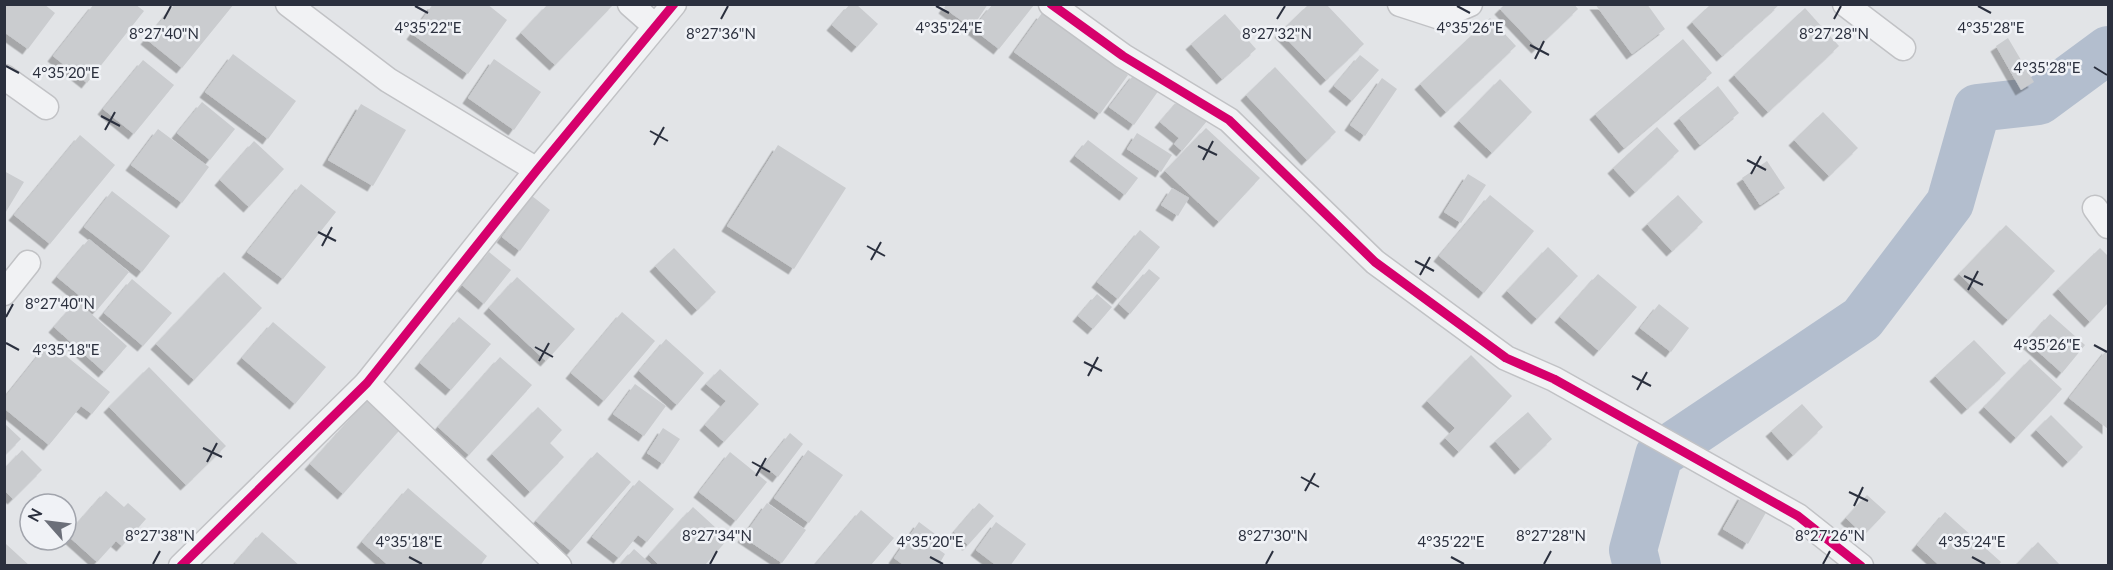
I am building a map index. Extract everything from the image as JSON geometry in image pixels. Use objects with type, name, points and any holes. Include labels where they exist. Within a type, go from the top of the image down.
[{"type":"street","points":[[630,4],[654,26]]},
{"type":"street","points":[[181,566],[367,383],[537,170],[674,4]]},
{"type":"street","points":[[1051,4],[1123,56],[1228,120],[1375,262],[1506,358],[1554,379],[1798,516],[1861,566]]},
{"type":"street","points":[[1400,4],[1440,18],[1470,4]]},
{"type":"street","points":[[1845,4],[1903,48]]},
{"type":"street","points":[[304,9],[388,80],[537,170]]},
{"type":"street","points":[[4,77],[46,107]]},
{"type":"street","points":[[4,293],[28,263]]},
{"type":"street","points":[[367,383],[559,566]]},
{"type":"building","points":[[4,4],[44,4],[55,13],[28,49],[4,32]]},
{"type":"building","points":[[94,4],[135,4],[144,11],[87,83],[53,56]]},
{"type":"building","points":[[175,4],[234,4],[182,68],[146,39]]},
{"type":"building","points":[[433,4],[487,4],[507,20],[468,74],[412,34]]},
{"type":"building","points":[[548,4],[614,4],[555,65],[521,33]]},
{"type":"building","points":[[850,4],[856,4],[878,24],[857,47],[832,25]]},
{"type":"building","points":[[947,4],[988,4],[972,28],[944,8]]},
{"type":"building","points":[[1309,4],[1326,4],[1364,44],[1326,80],[1280,32]]},
{"type":"building","points":[[1505,4],[1574,4],[1578,9],[1537,48],[1500,9]]},
{"type":"building","points":[[1595,4],[1647,4],[1665,29],[1632,54]]},
{"type":"building","points":[[1711,4],[1780,4],[1722,56],[1692,22]]},
{"type":"building","points":[[992,5],[1034,5],[999,49],[973,29]]},
{"type":"building","points":[[1805,8],[1839,46],[1768,112],[1734,75]]},
{"type":"building","points":[[1042,13],[1128,75],[1100,114],[1014,52]]},
{"type":"building","points":[[1225,14],[1256,49],[1222,79],[1191,44]]},
{"type":"building","points":[[1490,18],[1516,46],[1446,112],[1420,84]]},
{"type":"building","points":[[2008,38],[2034,82],[2021,90],[1996,46]]},
{"type":"building","points":[[1683,39],[1712,73],[1624,148],[1595,114]]},
{"type":"building","points":[[233,54],[296,101],[268,139],[205,92]]},
{"type":"building","points":[[1360,55],[1379,70],[1352,101],[1334,86]]},
{"type":"building","points":[[494,59],[541,92],[514,130],[468,98]]},
{"type":"building","points":[[143,60],[174,85],[134,134],[103,109]]},
{"type":"building","points":[[1275,67],[1336,132],[1307,160],[1246,95]]},
{"type":"building","points":[[1135,73],[1159,90],[1134,125],[1109,107]]},
{"type":"building","points":[[1382,78],[1397,89],[1365,136],[1350,125]]},
{"type":"building","points":[[1500,79],[1532,112],[1492,153],[1459,121]]},
{"type":"building","points":[[1718,86],[1739,113],[1700,145],[1679,118]]},
{"type":"building","points":[[1181,98],[1207,121],[1182,151],[1174,144],[1179,138],[1160,122]]},
{"type":"building","points":[[202,102],[235,129],[210,160],[177,133]]},
{"type":"building","points":[[361,104],[406,130],[373,186],[328,160]]},
{"type":"building","points":[[1823,112],[1858,148],[1829,176],[1794,140]]},
{"type":"building","points":[[1657,127],[1679,151],[1635,192],[1613,168]]},
{"type":"building","points":[[1206,128],[1260,178],[1219,222],[1165,171]]},
{"type":"building","points":[[158,129],[209,167],[182,203],[131,165]]},
{"type":"building","points":[[1137,133],[1172,155],[1161,172],[1127,149]]},
{"type":"building","points":[[80,135],[115,165],[50,244],[14,215]]},
{"type":"building","points":[[1088,140],[1138,178],[1125,195],[1075,156]]},
{"type":"building","points":[[254,141],[284,169],[249,207],[220,180]]},
{"type":"building","points":[[778,145],[846,188],[794,269],[727,226]]},
{"type":"building","points":[[1767,161],[1785,188],[1760,205],[1742,178]]},
{"type":"building","points":[[4,171],[24,182],[4,215]]},
{"type":"building","points":[[1468,174],[1486,185],[1461,223],[1444,212]]},
{"type":"building","points":[[301,184],[336,212],[283,279],[247,252]]},
{"type":"building","points":[[1172,188],[1189,198],[1178,216],[1161,205]]},
{"type":"building","points":[[112,191],[170,236],[142,272],[84,227]]},
{"type":"building","points":[[1490,195],[1534,231],[1484,293],[1439,256]]},
{"type":"building","points":[[1678,195],[1703,222],[1672,251],[1647,224]]},
{"type":"building","points":[[532,196],[550,210],[520,251],[502,237]]},
{"type":"building","points":[[2006,225],[2055,271],[2008,320],[1959,274]]},
{"type":"building","points":[[1140,230],[1160,247],[1118,299],[1097,282]]},
{"type":"building","points":[[89,239],[129,272],[97,310],[57,277]]},
{"type":"building","points":[[1548,247],[1578,276],[1537,319],[1507,291]]},
{"type":"building","points":[[674,248],[716,292],[697,310],[655,266]]},
{"type":"building","points":[[2100,248],[2108,256],[2108,303],[2090,322],[2058,289]]},
{"type":"building","points":[[489,252],[511,270],[484,304],[462,285]]},
{"type":"building","points":[[1149,269],[1160,278],[1130,314],[1119,304]]},
{"type":"building","points":[[224,272],[262,308],[194,380],[156,344]]},
{"type":"building","points":[[1598,274],[1637,307],[1599,351],[1560,317]]},
{"type":"building","points":[[517,277],[575,329],[546,361],[489,308]]},
{"type":"building","points":[[132,279],[172,313],[143,346],[104,313]]},
{"type":"building","points":[[1097,294],[1112,307],[1093,329],[1078,316]]},
{"type":"building","points":[[77,301],[127,346],[104,372],[54,327]]},
{"type":"building","points":[[1659,304],[1689,328],[1671,352],[1640,328]]},
{"type":"building","points":[[622,312],[655,341],[604,401],[571,373]]},
{"type":"building","points":[[2050,314],[2085,345],[2062,373],[2026,341]]},
{"type":"building","points":[[459,317],[491,344],[451,390],[420,363]]},
{"type":"building","points":[[273,322],[326,367],[295,404],[242,358]]},
{"type":"building","points":[[666,339],[704,373],[677,405],[639,371]]},
{"type":"building","points":[[1974,340],[2006,373],[1967,409],[1935,376]]},
{"type":"building","points":[[49,342],[110,392],[92,414],[81,406],[49,445],[5,409],[5,397]]},
{"type":"building","points":[[2108,348],[2108,429],[2069,398]]},
{"type":"building","points":[[1471,355],[1512,396],[1459,452],[1445,438],[1455,428],[1427,401]]},
{"type":"building","points":[[500,357],[532,385],[469,455],[438,427]]},
{"type":"building","points":[[2030,359],[2062,389],[2016,438],[1984,407]]},
{"type":"building","points":[[149,367],[226,446],[186,485],[109,407]]},
{"type":"building","points":[[720,369],[759,404],[724,442],[705,425],[726,401],[706,384]]},
{"type":"building","points":[[635,384],[666,406],[644,436],[613,414]]},
{"type":"building","points":[[371,396],[404,425],[343,494],[310,464]]},
{"type":"building","points":[[1802,404],[1823,427],[1793,455],[1771,431]]},
{"type":"building","points":[[538,407],[562,430],[550,443],[564,457],[530,492],[492,454]]},
{"type":"building","points":[[1528,412],[1552,439],[1520,469],[1495,441]]},
{"type":"building","points":[[2051,415],[2083,447],[2068,462],[2036,430]]},
{"type":"building","points":[[4,423],[21,439],[4,456]]},
{"type":"building","points":[[663,428],[680,439],[663,464],[647,453]]},
{"type":"building","points":[[790,433],[803,444],[778,477],[764,466]]},
{"type":"building","points":[[22,450],[42,470],[13,499],[4,490],[4,469]]},
{"type":"building","points":[[808,450],[843,475],[809,523],[774,498]]},
{"type":"building","points":[[597,452],[631,482],[571,551],[536,521]]},
{"type":"building","points":[[730,452],[767,482],[736,521],[699,492]]},
{"type":"building","points":[[639,480],[674,509],[647,542],[638,535],[619,558],[592,537]]},
{"type":"building","points":[[408,488],[487,556],[480,566],[389,566],[362,542]]},
{"type":"building","points":[[106,491],[124,507],[128,503],[146,519],[122,546],[116,541],[97,562],[78,545],[78,523]]},
{"type":"building","points":[[1743,494],[1768,509],[1748,544],[1723,529]]},
{"type":"building","points":[[1867,495],[1886,512],[1864,535],[1846,518]]},
{"type":"building","points":[[767,503],[806,530],[782,563],[743,537]]},
{"type":"building","points":[[979,503],[994,516],[968,545],[954,532]]},
{"type":"building","points":[[693,507],[728,539],[704,566],[660,566],[649,555]]},
{"type":"building","points":[[861,510],[894,538],[870,566],[814,566]]},
{"type":"building","points":[[1945,512],[2001,562],[1998,566],[1940,566],[1917,545]]},
{"type":"building","points":[[919,522],[943,540],[938,549],[945,554],[938,566],[905,566],[894,558]]},
{"type":"building","points":[[996,522],[1026,544],[1010,566],[997,566],[976,550]]},
{"type":"building","points":[[262,532],[300,566],[238,566],[235,563]]},
{"type":"building","points":[[2038,542],[2061,566],[2015,566]]},
{"type":"building","points":[[6,544],[30,566],[4,566]]},
{"type":"building","points":[[634,549],[653,566],[619,566]]},
{"type":"waterway","points":[[1637,566],[1633,550],[1659,455],[1862,319],[1950,203],[1977,108],[2039,101],[2108,50]]},
{"type":"cycle path","points":[[181,566],[367,383],[537,170],[674,4]]},
{"type":"cycle path","points":[[1051,4],[1123,56],[1229,120],[1375,262],[1506,358],[1554,379],[1798,516],[1861,566]]}]
